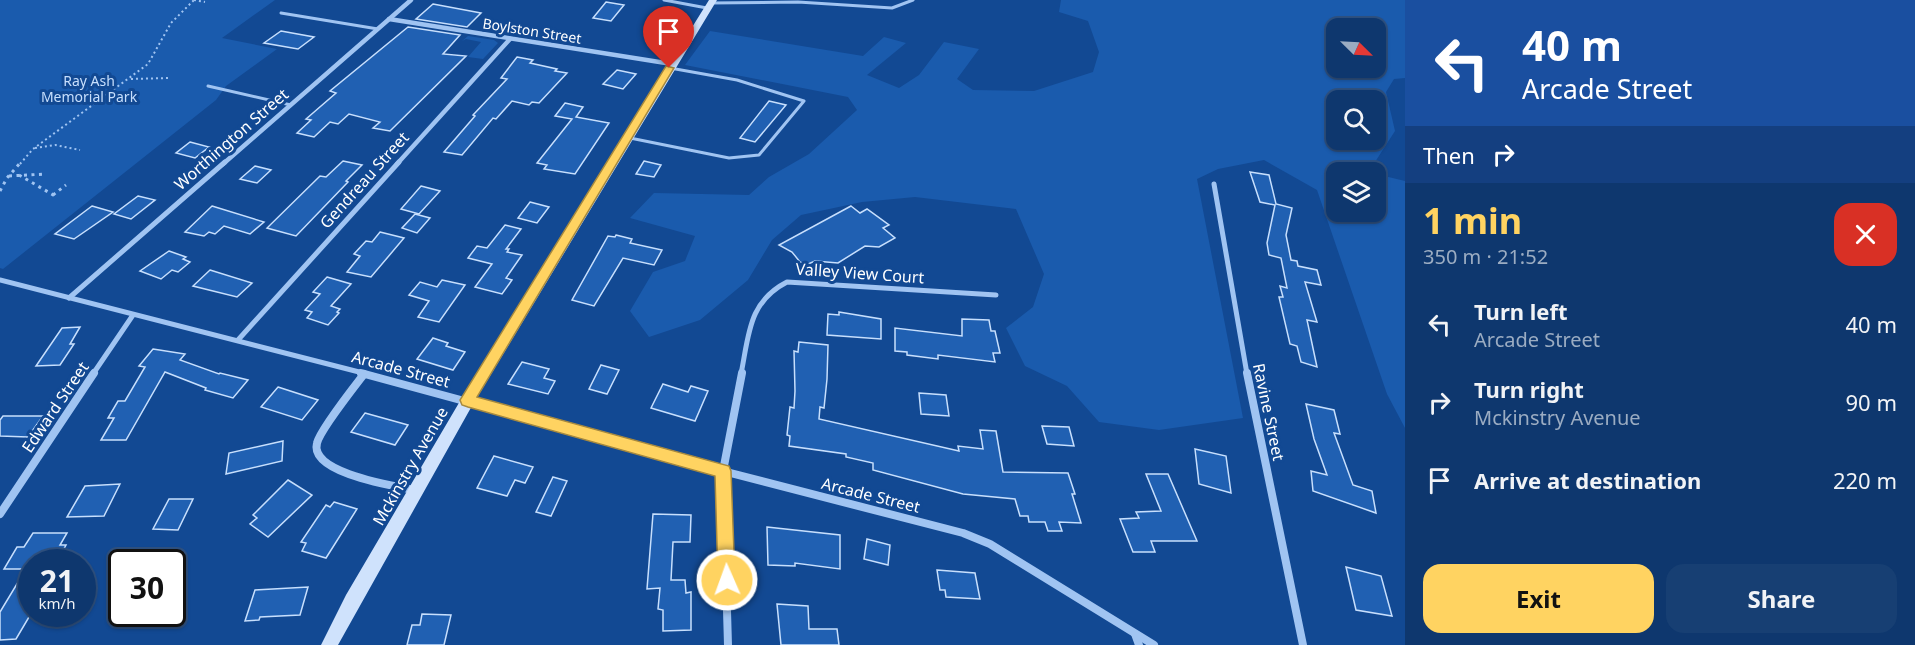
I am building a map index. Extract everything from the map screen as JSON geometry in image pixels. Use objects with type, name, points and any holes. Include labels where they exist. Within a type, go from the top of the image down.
[{"type":"street","name":"Worthington Street","points":[[69,298],[411,0]]},
{"type":"street","name":"Mckinstry Avenue","points":[[329,645],[468,400],[670,66],[710,4]]},
{"type":"street","name":"Boylston Street","points":[[389,19],[670,66]]},
{"type":"street","name":"Gendreau Street","points":[[238,340],[510,39]]},
{"type":"street","name":"Ravine Street","points":[[1214,184],[1241,343],[1303,645]]},
{"type":"street","name":"Arcade Street","points":[[0,280],[468,400],[723,471],[963,533],[990,544],[1155,645]]},
{"type":"street","name":"Valley View Court","points":[[728,645],[723,471],[751,323],[758,303],[770,291],[787,282],[996,295]]},
{"type":"street","name":"Edward Street","points":[[0,514],[133,315]]},
{"type":"street","points":[[364,374],[322,433],[316,443],[317,452],[322,460],[332,467],[359,477],[415,491]]},
{"type":"street","points":[[1135,633],[1139,645]]},
{"type":"lane","points":[[664,0],[710,4],[798,2],[892,8],[913,0]]},
{"type":"lane","points":[[281,13],[378,29]]},
{"type":"lane","points":[[627,138],[729,158],[759,155],[804,101],[738,80],[670,66]]},
{"type":"lane","points":[[208,86],[291,105]]},
{"type":"path","points":[[0,191],[8,176],[33,148],[131,79],[148,64],[166,30],[183,15],[194,0],[205,2]]},
{"type":"path","points":[[131,79],[170,78]]},
{"type":"path","points":[[33,148],[55,145],[80,150]]},
{"type":"path","points":[[8,176],[46,174]]},
{"type":"path","points":[[19,176],[53,196],[66,185]]},
{"type":"green space","name":"Ray Ash Memorial Park","points":[[0,0],[275,0],[222,38],[277,49],[226,86],[216,100],[3,269],[0,268]]},
{"type":"green space","points":[[1061,0],[1405,0],[1405,78],[1394,79],[1386,92],[1386,90],[1326,90],[1326,150],[1383,150],[1375,162],[1326,162],[1326,216],[1317,190],[1264,160],[1218,169],[1197,179],[1243,418],[1159,430],[1099,422],[1067,386],[1025,366],[1006,328],[1033,307],[1044,274],[1016,209],[915,197],[862,202],[801,215],[772,240],[748,280],[700,320],[649,337],[630,311],[653,272],[685,261],[695,236],[630,218],[654,193],[749,195],[769,177],[809,154],[857,110],[848,97],[685,65],[710,31],[863,56],[884,37],[906,43],[867,75],[899,88],[919,75],[944,42],[979,49],[957,79],[973,90],[1034,91],[1093,72],[1099,52],[1088,21],[1059,12]]},
{"type":"green space","points":[[468,36],[494,40],[498,43],[483,59],[468,57],[481,42],[466,39],[462,41]]},
{"type":"green space","points":[[1386,92],[1395,131],[1386,145]]},
{"type":"green space","points":[[1386,176],[1405,181],[1405,428],[1387,394],[1328,222],[1386,222]]},
{"type":"building","points":[[606,2],[624,5],[611,21],[593,18]]},
{"type":"building","points":[[433,4],[481,13],[467,27],[416,19]]},
{"type":"building","points":[[408,27],[460,35],[443,54],[466,56],[390,131],[373,128],[380,122],[349,114],[338,124],[330,122],[314,137],[297,133],[311,120],[306,119],[336,93],[330,91]]},
{"type":"building","points":[[281,31],[314,37],[298,49],[264,43]]},
{"type":"building","points":[[517,57],[533,60],[530,63],[567,73],[539,103],[532,102],[529,105],[512,101],[496,119],[493,118],[462,155],[444,152],[475,116],[473,115],[507,79],[501,78]]},
{"type":"building","points":[[617,70],[636,74],[623,89],[603,84]]},
{"type":"building","points":[[769,101],[786,105],[755,142],[740,138]]},
{"type":"building","points":[[565,103],[583,107],[576,117],[609,123],[575,174],[544,169],[547,165],[537,163],[572,119],[555,116]]},
{"type":"building","points":[[190,142],[209,147],[195,158],[176,153]]},
{"type":"building","points":[[343,161],[362,165],[296,236],[267,228],[320,176],[326,177]]},
{"type":"building","points":[[644,161],[661,165],[654,177],[636,174]]},
{"type":"building","points":[[255,166],[271,170],[257,183],[240,179]]},
{"type":"building","points":[[1250,172],[1269,175],[1276,204],[1292,208],[1286,235],[1291,260],[1297,261],[1298,266],[1317,270],[1321,285],[1305,282],[1317,322],[1307,320],[1317,367],[1301,362],[1297,346],[1290,344],[1279,297],[1283,297],[1280,286],[1287,288],[1281,258],[1269,255],[1267,243],[1275,205],[1260,202]]},
{"type":"building","points":[[421,186],[440,191],[419,214],[401,209]]},
{"type":"building","points":[[138,196],[155,200],[131,219],[114,214]]},
{"type":"building","points":[[530,202],[549,207],[537,223],[518,218]]},
{"type":"building","points":[[92,206],[113,212],[74,239],[55,234]]},
{"type":"building","points":[[212,206],[264,222],[250,234],[224,226],[215,234],[209,232],[204,236],[185,232]]},
{"type":"building","points":[[851,206],[860,213],[867,209],[889,225],[883,228],[895,238],[879,247],[865,246],[838,263],[815,261],[806,265],[800,262],[792,252],[779,245]]},
{"type":"building","points":[[415,214],[430,218],[417,233],[402,228]]},
{"type":"building","points":[[505,225],[521,229],[506,249],[509,249],[507,252],[522,255],[506,278],[512,280],[502,294],[475,287],[492,264],[468,258],[477,246],[487,248]]},
{"type":"building","points":[[380,232],[404,238],[371,277],[347,272],[360,256],[354,254],[366,241],[372,242]]},
{"type":"building","points":[[616,235],[632,239],[630,243],[662,250],[654,265],[623,258],[594,306],[572,300],[608,236],[615,237]]},
{"type":"building","points":[[169,251],[186,257],[183,259],[190,262],[178,272],[172,270],[161,279],[140,271]]},
{"type":"building","points":[[210,270],[252,283],[237,297],[193,286]]},
{"type":"building","points":[[327,277],[351,284],[331,306],[340,309],[328,325],[307,318],[312,312],[305,310],[320,294],[313,292]]},
{"type":"building","points":[[442,280],[465,285],[439,322],[418,317],[429,301],[409,295],[420,282],[437,287]]},
{"type":"building","points":[[839,312],[881,319],[881,339],[827,335],[828,314],[839,315]]},
{"type":"building","points":[[962,319],[989,320],[991,331],[995,331],[1000,353],[993,353],[995,362],[938,355],[938,359],[895,351],[895,328],[962,336]]},
{"type":"building","points":[[80,327],[70,344],[74,344],[60,365],[36,366],[62,328]]},
{"type":"building","points":[[433,338],[448,343],[446,346],[465,352],[453,370],[417,359]]},
{"type":"building","points":[[799,342],[828,345],[824,408],[820,407],[819,419],[959,451],[958,446],[983,449],[980,430],[996,431],[1003,472],[1068,473],[1081,523],[1059,522],[1062,531],[1048,531],[1045,522],[1029,522],[1028,516],[1020,516],[1015,499],[963,494],[873,470],[873,463],[846,457],[846,454],[789,446],[790,436],[787,435],[790,407],[794,408],[795,391],[794,351],[798,352]]},
{"type":"building","points":[[153,349],[185,354],[180,360],[219,374],[248,380],[233,398],[205,390],[206,388],[165,372],[126,440],[101,440],[114,418],[108,418],[118,401],[125,401],[145,367],[139,366]]},
{"type":"building","points":[[522,362],[549,369],[544,378],[555,381],[548,394],[508,384]]},
{"type":"building","points":[[601,365],[619,370],[607,394],[589,389]]},
{"type":"building","points":[[663,384],[688,392],[691,386],[708,391],[695,421],[651,408]]},
{"type":"building","points":[[278,387],[318,400],[302,420],[261,407]]},
{"type":"building","points":[[919,393],[946,395],[949,416],[921,414]]},
{"type":"building","points":[[1306,404],[1334,410],[1340,434],[1334,433],[1353,485],[1372,491],[1376,513],[1313,491],[1311,471],[1327,475],[1314,439]]},
{"type":"building","points":[[365,413],[408,425],[395,445],[351,432]]},
{"type":"building","points":[[3,416],[43,416],[28,437],[0,436],[0,420]]},
{"type":"building","points":[[1042,426],[1069,427],[1074,446],[1047,444]]},
{"type":"building","points":[[283,441],[282,461],[226,474],[229,453]]},
{"type":"building","points":[[1195,449],[1226,456],[1231,493],[1199,484]]},
{"type":"building","points":[[494,456],[533,467],[525,483],[515,480],[507,496],[477,488]]},
{"type":"building","points":[[1146,474],[1168,474],[1197,541],[1151,541],[1155,552],[1133,552],[1120,519],[1139,518],[1136,512],[1161,511]]},
{"type":"building","points":[[553,477],[567,481],[551,516],[536,512]]},
{"type":"building","points":[[288,480],[312,495],[268,537],[250,524],[257,518],[253,515]]},
{"type":"building","points":[[120,484],[104,516],[67,517],[85,486]]},
{"type":"building","points":[[169,499],[193,499],[178,530],[153,529]]},
{"type":"building","points":[[334,502],[357,509],[326,558],[302,551],[306,543],[301,542],[326,505],[330,507]]},
{"type":"building","points":[[653,514],[691,515],[690,542],[673,542],[671,580],[685,580],[686,593],[691,592],[691,630],[663,631],[663,610],[658,609],[660,588],[647,589]]},
{"type":"building","points":[[767,527],[840,535],[840,569],[795,563],[795,566],[768,565]]},
{"type":"building","points":[[33,533],[67,533],[60,545],[66,545],[64,549],[18,549],[18,569],[4,569],[17,547],[24,547]]},
{"type":"building","points":[[867,539],[890,545],[888,565],[864,559]]},
{"type":"building","points":[[1346,567],[1381,576],[1392,616],[1356,610]]},
{"type":"building","points":[[937,570],[975,573],[980,599],[946,597],[945,590],[940,590]]},
{"type":"building","points":[[18,582],[18,627],[23,627],[16,639],[0,640],[0,612]]},
{"type":"building","points":[[308,587],[300,615],[260,617],[259,620],[245,621],[255,590]]},
{"type":"building","points":[[777,604],[808,606],[809,629],[837,629],[839,645],[781,645]]},
{"type":"building","points":[[422,614],[451,615],[444,645],[407,645],[412,625],[420,625]]},
{"type":"route","points":[[669,68],[468,400],[723,471],[727,580]]}]
